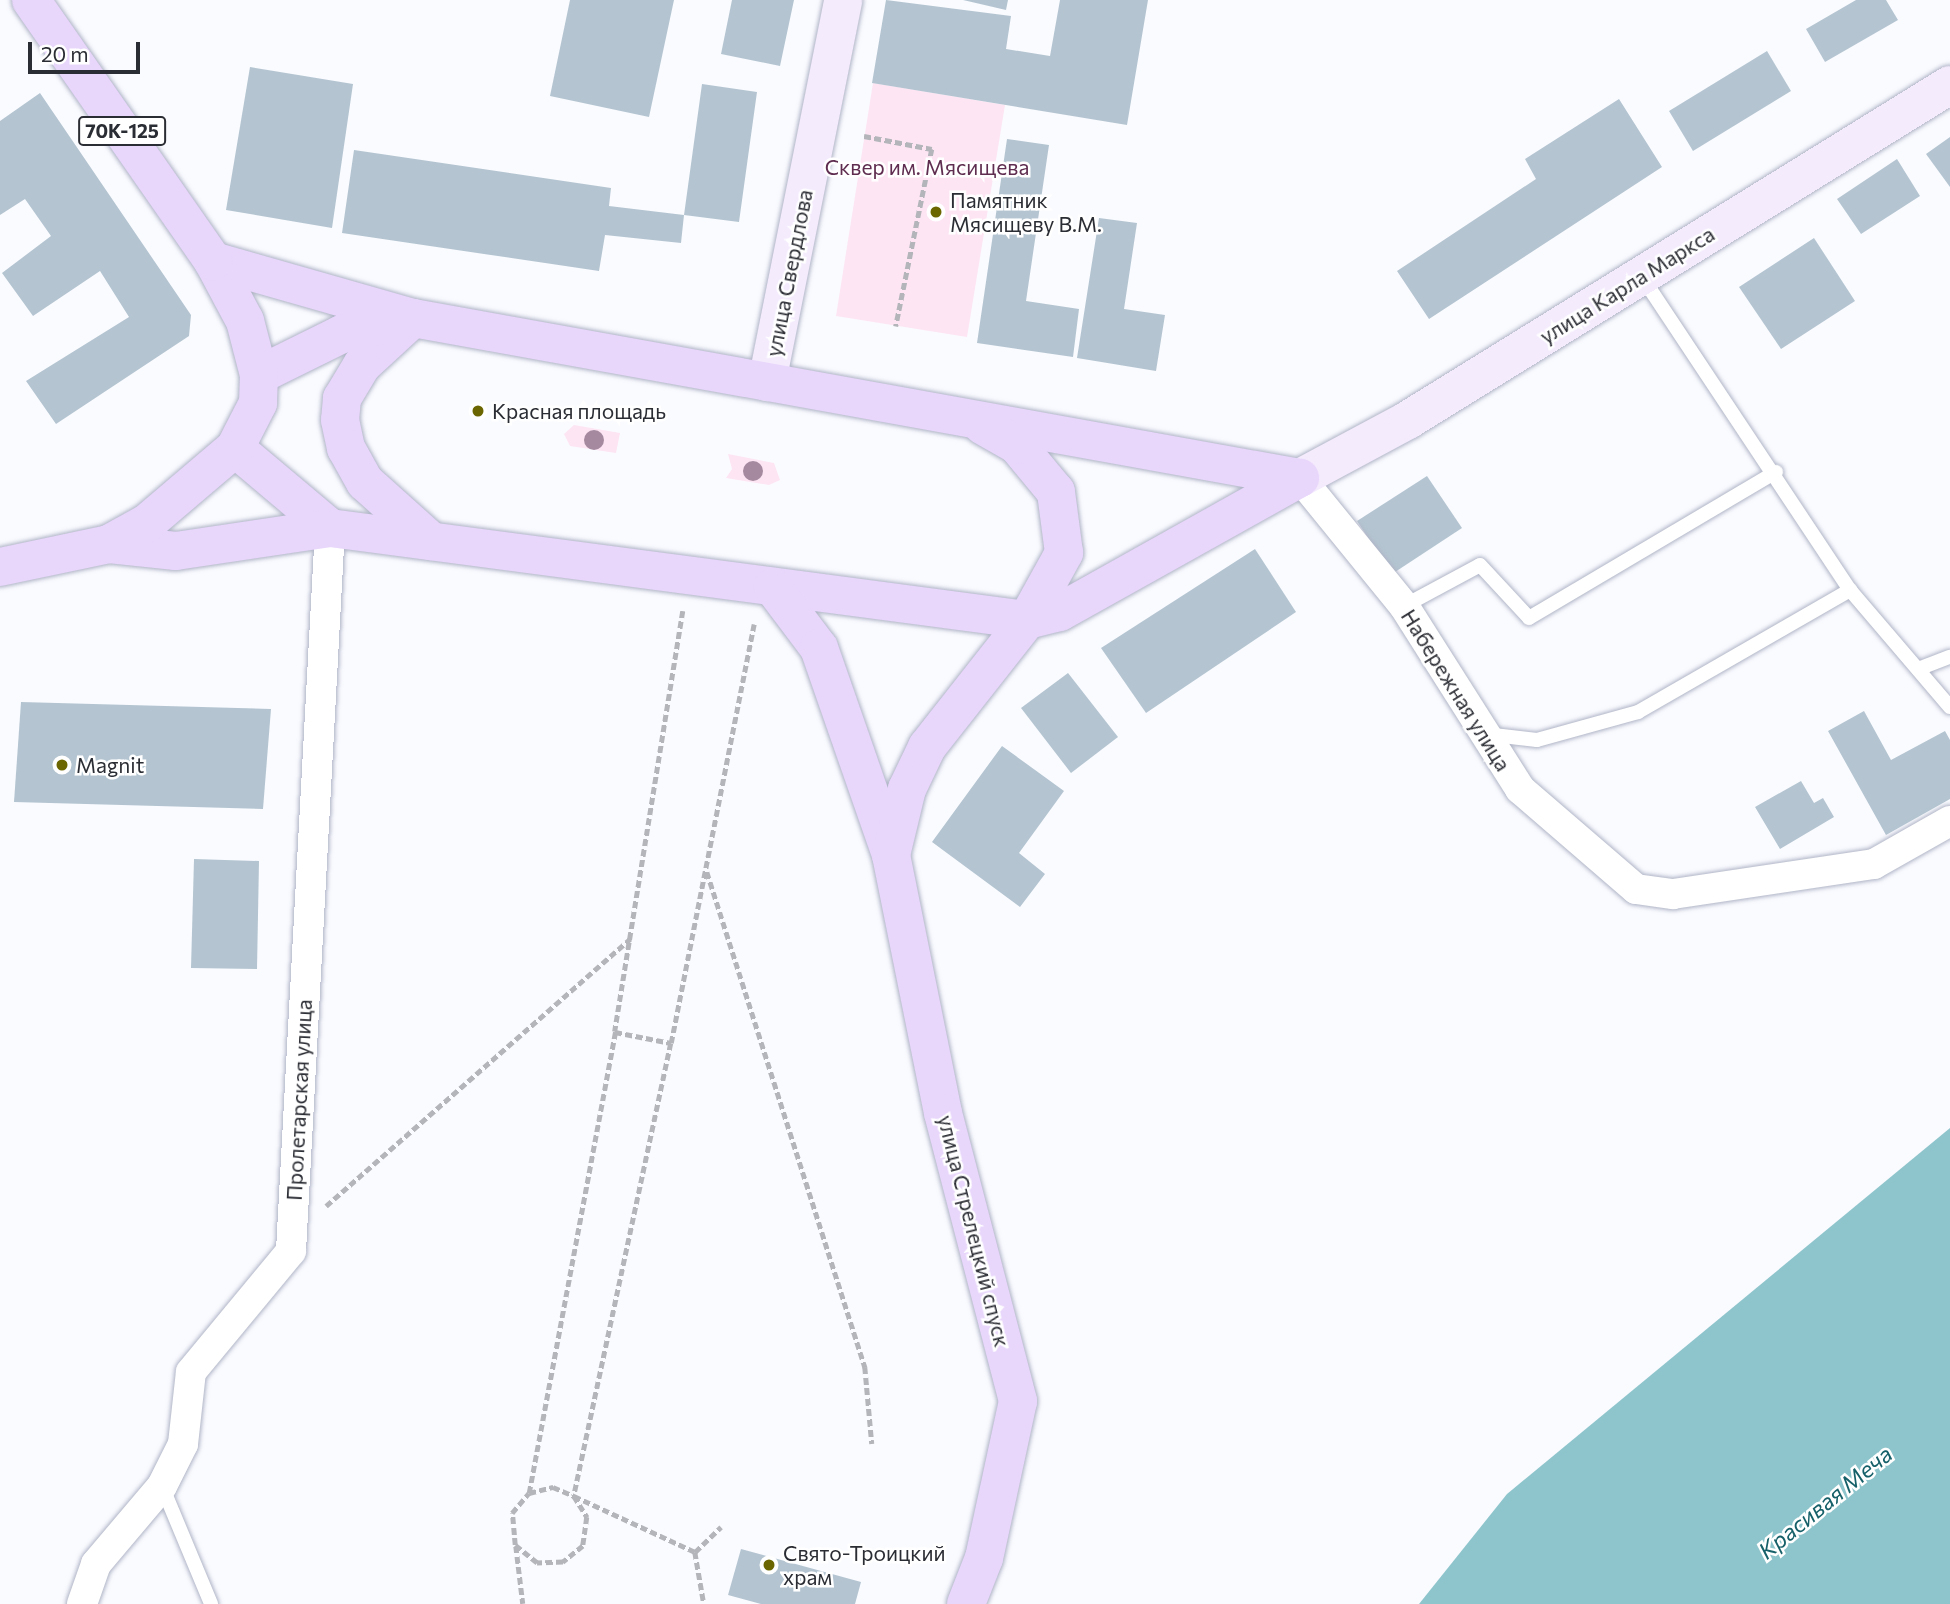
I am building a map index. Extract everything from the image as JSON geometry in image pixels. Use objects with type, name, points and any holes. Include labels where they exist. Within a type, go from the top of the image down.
[{"type":"main road","name":"70К-125","points":[[31,0],[213,261]]},
{"type":"main road","name":"улица Свердлова","points":[[767,382],[843,0]]},
{"type":"main road","name":"улица Карла Маркса","points":[[1300,478],[1642,276],[1950,85]]},
{"type":"main road","points":[[213,261],[413,318],[1300,478]]},
{"type":"main road","points":[[0,567],[104,545],[147,523],[235,448],[250,427],[259,375],[245,321],[213,261]]},
{"type":"main road","points":[[259,375],[342,334],[413,318]]},
{"type":"main road","points":[[413,318],[362,365],[342,398],[340,420],[365,482],[431,541]]},
{"type":"main road","points":[[969,417],[1017,445],[1056,492],[1064,553],[1027,620]]},
{"type":"main road","points":[[235,448],[330,528]]},
{"type":"main road","points":[[104,545],[176,551],[330,528],[1027,620],[1060,612],[1300,478]]},
{"type":"main road","name":"улица Стрелецкий спуск","points":[[767,587],[818,648],[891,855],[943,1113],[1018,1401],[984,1558],[966,1604]]},
{"type":"main road","name":"улица Стрелецкий спуск","points":[[891,855],[907,789],[927,747],[1027,620]]},
{"type":"street","name":"Набережная улица","points":[[1300,478],[1404,606],[1479,733],[1520,789],[1636,889],[1673,894],[1874,864],[1950,821]]},
{"type":"street","name":"Пролетарская улица","points":[[291,1251],[330,528]]},
{"type":"street","points":[[82,1604],[96,1564],[162,1486],[183,1444],[191,1372],[291,1251]]},
{"type":"lane","points":[[1642,276],[1776,472],[1850,590],[1950,707]]},
{"type":"lane","points":[[1404,606],[1480,565],[1529,618],[1776,472]]},
{"type":"lane","points":[[1479,733],[1537,740],[1638,712],[1850,590]]},
{"type":"lane","points":[[1918,669],[1950,657]]},
{"type":"lane","points":[[162,1486],[211,1604]]},
{"type":"path","points":[[864,136],[932,149],[897,326]]},
{"type":"path","points":[[523,1604],[513,1513],[529,1493],[615,1032],[688,575]]},
{"type":"path","points":[[516,1545],[537,1563],[563,1562],[583,1546],[587,1517],[574,1496],[767,587]]},
{"type":"path","points":[[706,869],[865,1367],[872,1444]]},
{"type":"path","points":[[291,1251],[304,1226],[630,938]]},
{"type":"path","points":[[615,1032],[671,1043]]},
{"type":"path","points":[[529,1493],[553,1487],[695,1552]]},
{"type":"path","points":[[695,1552],[721,1527]]},
{"type":"path","points":[[695,1552],[704,1604]]},
{"type":"green space","name":"Сквер им. Мясищева","points":[[873,83],[1005,105],[967,337],[836,316]]},
{"type":"green space","points":[[574,425],[620,433],[616,453],[570,446],[564,434]]},
{"type":"green space","points":[[728,454],[774,463],[780,480],[769,485],[726,478],[732,469]]},
{"type":"water","name":"Красивая Меча","points":[[1950,1128],[1950,1604],[1419,1604],[1507,1494]]},
{"type":"building","points":[[570,0],[674,0],[649,117],[550,96]]},
{"type":"building","points":[[732,0],[794,0],[780,66],[721,54]]},
{"type":"building","points":[[886,0],[1011,16],[1006,49],[1050,56],[1060,0],[1148,0],[1127,125],[872,83]]},
{"type":"building","points":[[963,0],[1008,0],[1006,10]]},
{"type":"building","points":[[1856,0],[1886,0],[1898,20],[1825,62],[1806,29]]},
{"type":"building","points":[[1767,51],[1791,91],[1693,151],[1669,111]]},
{"type":"building","points":[[250,67],[353,84],[332,228],[226,210]]},
{"type":"building","points":[[702,84],[757,92],[739,222],[684,215]]},
{"type":"building","points":[[40,93],[191,315],[189,336],[56,424],[26,381],[129,317],[100,271],[33,316],[2,273],[51,236],[25,199],[0,215],[0,121]]},
{"type":"building","points":[[1619,99],[1662,167],[1429,319],[1397,271],[1536,179],[1525,159]]},
{"type":"building","points":[[1950,137],[1950,187],[1926,154]]},
{"type":"building","points":[[1007,139],[1049,145],[1026,301],[1079,309],[1073,357],[977,343]]},
{"type":"building","points":[[354,150],[611,188],[609,206],[684,215],[681,243],[605,235],[599,271],[342,233]]},
{"type":"building","points":[[1897,159],[1920,196],[1861,234],[1837,199]]},
{"type":"building","points":[[1099,218],[1137,223],[1124,309],[1165,315],[1156,371],[1077,358]]},
{"type":"building","points":[[1814,238],[1855,301],[1781,349],[1739,287]]},
{"type":"building","points":[[1427,476],[1462,528],[1392,574],[1357,521]]},
{"type":"building","points":[[1255,549],[1296,612],[1146,713],[1101,648]]},
{"type":"building","points":[[1068,673],[1118,737],[1071,773],[1021,708]]},
{"type":"building","points":[[21,702],[271,709],[263,809],[14,802]]},
{"type":"building","points":[[1864,711],[1891,760],[1945,731],[1950,740],[1950,799],[1886,835],[1828,731]]},
{"type":"building","points":[[1002,746],[1064,791],[1019,853],[1045,874],[1020,907],[932,842]]},
{"type":"building","points":[[1801,781],[1814,803],[1823,798],[1834,817],[1780,849],[1755,807]]},
{"type":"building","points":[[194,859],[259,861],[257,969],[191,968]]},
{"type":"building","name":"Свято-Троицкий храм","points":[[741,1549],[861,1582],[855,1604],[761,1604],[728,1595]]},
{"type":"place","name":"Памятник Мясищеву В.М.","points":[[936,212]]},
{"type":"place","name":"Красная площадь","points":[[478,411]]},
{"type":"place","name":"Magnit","points":[[62,765]]},
{"type":"place","name":"Свято-Троицкий храм","points":[[769,1565]]}]
